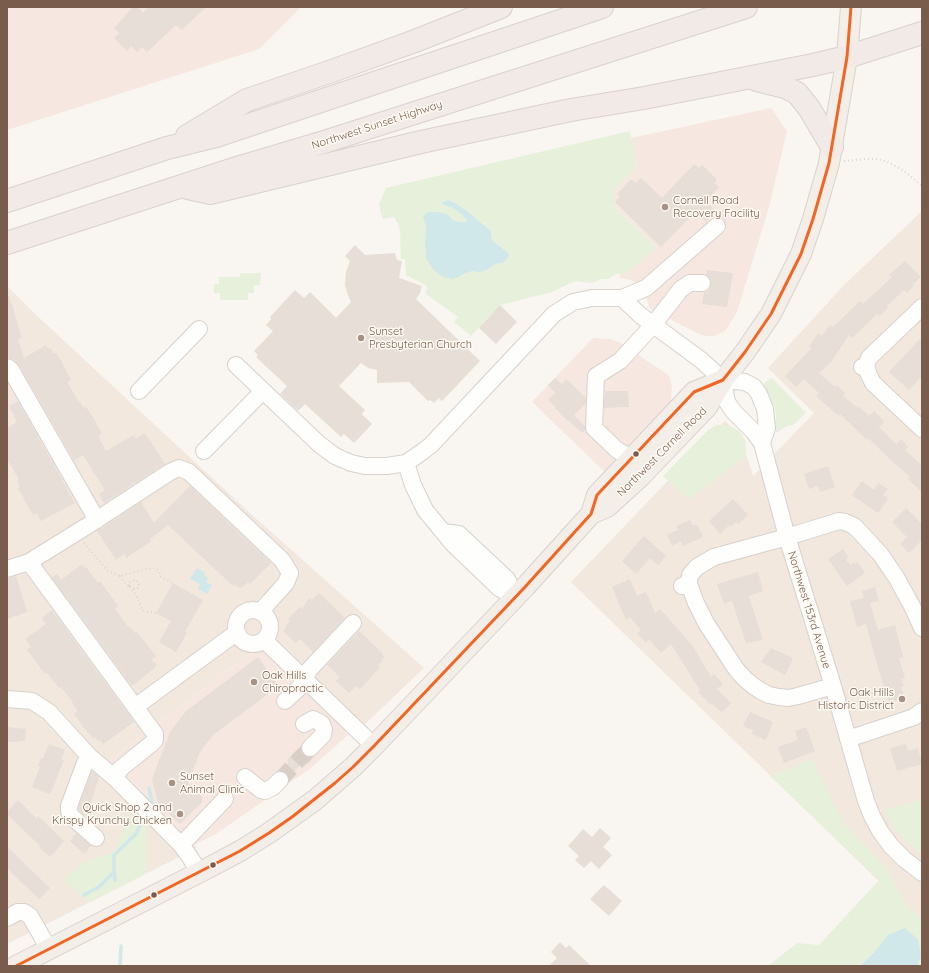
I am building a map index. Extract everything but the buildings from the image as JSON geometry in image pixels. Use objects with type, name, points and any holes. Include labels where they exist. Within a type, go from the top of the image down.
[{"type":"highway","points":[[167,148],[247,100],[415,41],[501,7]]},
{"type":"highway","points":[[7,201],[167,148],[216,136],[602,7]]},
{"type":"highway","name":"Northwest Sunset Highway","points":[[7,243],[746,7]]},
{"type":"highway","points":[[182,186],[210,193],[421,142],[571,110],[644,98],[813,66],[922,34]]},
{"type":"highway","points":[[748,79],[785,87],[798,93],[809,108],[830,155]]},
{"type":"main road","name":"Northwest Cornell Road","points":[[16,966],[246,847],[292,817],[335,783],[374,746],[591,514],[607,507],[661,456],[708,407],[723,380],[745,352],[771,314],[801,254],[813,219],[830,155],[847,57],[851,12]]},
{"type":"main road","name":"Northwest Cornell Road","points":[[591,514],[597,495],[694,392],[723,380]]},
{"type":"street","points":[[236,365],[319,444],[335,456],[351,464],[365,466],[387,466],[406,463],[431,445],[554,314],[573,302],[592,298],[622,298],[646,288],[717,226]]},
{"type":"street","points":[[631,459],[616,448],[594,428],[596,376],[620,360],[653,326],[681,290],[690,283],[702,283]]},
{"type":"street","points":[[622,298],[653,326],[701,360],[723,380]]},
{"type":"street","points":[[922,307],[872,354],[864,367],[874,383],[922,429]]},
{"type":"street","points":[[139,391],[198,329]]},
{"type":"street","points":[[7,367],[15,376],[97,520]]},
{"type":"street","name":"Northwest 153rd Avenue","points":[[762,443],[767,428],[765,409],[754,387],[745,382],[723,380],[727,402],[733,411],[753,431],[762,443],[787,537],[833,686],[866,801],[872,816],[880,831],[891,846],[904,860],[922,873]]},
{"type":"street","points":[[204,451],[263,391]]},
{"type":"street","points":[[406,463],[413,485],[424,510],[453,544],[499,588],[515,597]]},
{"type":"street","points":[[7,569],[29,562],[170,472],[180,468],[189,472],[282,560],[290,573],[286,583],[260,612]]},
{"type":"street","points":[[833,686],[788,698],[769,694],[752,685],[736,669],[706,623],[685,585],[692,571],[714,557],[839,521],[845,522],[854,526],[881,555],[896,577],[922,628]]},
{"type":"street","points":[[29,562],[155,734],[155,740],[120,769],[115,778]]},
{"type":"street","points":[[254,610],[260,612],[266,616],[269,622],[270,628],[268,635],[258,644],[252,645],[245,643],[236,633],[237,620],[247,611],[254,610]]},
{"type":"street","points":[[285,701],[299,688],[309,670],[353,623]]},
{"type":"street","points":[[135,707],[236,633]]},
{"type":"street","points":[[264,640],[374,746]]},
{"type":"street","points":[[7,699],[32,701],[49,712],[90,756],[115,778],[181,845],[190,857],[198,873]]},
{"type":"street","points":[[848,739],[914,717],[922,711]]},
{"type":"street","points":[[304,724],[313,719],[322,724],[324,730],[323,734],[310,748]]},
{"type":"street","points":[[90,756],[85,763],[69,806],[69,812],[70,816],[96,838]]},
{"type":"street","points":[[245,777],[261,790],[266,790],[273,787],[280,780]]},
{"type":"street","points":[[181,845],[225,799]]},
{"type":"street","points":[[7,918],[18,912],[24,912],[30,916],[49,949]]},
{"type":"path","points":[[830,155],[877,159],[888,162],[904,171],[922,186]]},
{"type":"path","points":[[76,533],[86,547],[108,570],[120,576],[122,581],[130,587],[136,595],[142,610],[156,613]]},
{"type":"path","points":[[120,576],[155,568],[159,571],[160,576],[173,583]]},
{"type":"path","points":[[136,580],[139,584],[138,588],[135,589],[130,587],[129,583],[132,581],[136,580]]},
{"type":"shaded area","points":[[7,7],[301,7],[259,49],[7,130]]},
{"type":"shaded area","points":[[771,108],[787,131],[769,207],[737,312],[726,330],[723,332],[714,336],[701,335],[652,310],[649,307],[644,291],[637,284],[631,280],[619,278],[621,274],[625,273],[657,248],[613,205],[613,191],[637,167],[631,138]]},
{"type":"shaded area","points":[[922,211],[922,923],[571,582],[725,421],[734,430],[743,445],[753,476],[814,413],[768,368],[844,285]]},
{"type":"shaded area","points":[[7,286],[34,313],[251,514],[424,668],[363,726],[272,636],[107,762],[197,848],[7,944]]},
{"type":"shaded area","points":[[592,339],[610,339],[619,342],[667,374],[670,378],[672,387],[671,401],[669,405],[606,473],[532,402]]},
{"type":"shaded area","points":[[272,636],[360,724],[311,768],[216,834],[194,845],[107,762]]},
{"type":"green space","points":[[630,131],[637,167],[613,191],[613,205],[657,248],[625,274],[616,274],[608,279],[602,279],[592,283],[575,281],[552,292],[500,305],[471,336],[454,322],[458,317],[426,294],[427,286],[406,275],[405,259],[401,259],[400,231],[398,224],[394,217],[383,219],[379,204],[386,188]],"holes":[[[449,200],[468,212],[491,231],[492,240],[500,246],[502,263],[495,264],[487,270],[472,271],[462,276],[426,258],[426,227],[454,221],[467,222],[468,220],[453,208],[444,205],[441,202]]]},
{"type":"green space","points":[[240,273],[261,273],[260,285],[254,285],[254,293],[248,293],[248,300],[220,300],[220,293],[214,293],[214,284],[219,284],[219,277],[240,277]]},
{"type":"green space","points":[[771,378],[806,413],[793,425],[787,426],[776,433],[775,408],[764,383]]},
{"type":"green space","points":[[716,425],[725,425],[739,431],[745,440],[745,457],[689,499],[663,476],[708,430]]},
{"type":"green space","points":[[812,759],[844,824],[888,870],[907,907],[922,919],[922,966],[917,966],[921,956],[888,935],[860,966],[768,966],[797,943],[819,945],[879,880],[770,776]]},
{"type":"green space","points":[[922,799],[922,855],[901,836],[884,810]]},
{"type":"green space","points":[[136,814],[147,819],[147,873],[89,903],[63,879],[84,862],[114,852],[125,825]]},
{"type":"water","points":[[449,200],[468,212],[491,231],[492,240],[509,254],[506,260],[502,263],[495,264],[487,270],[480,272],[472,271],[453,279],[443,277],[433,269],[426,258],[426,227],[423,217],[428,212],[437,212],[447,214],[454,221],[467,222],[462,215],[453,208],[444,205],[441,202]]},
{"type":"water","points":[[197,568],[205,573],[204,575],[208,578],[206,582],[212,585],[207,594],[198,589],[200,584],[190,579]]},
{"type":"water","points":[[905,928],[918,940],[921,956],[917,966],[860,966],[888,935]]},
{"type":"waterway","points":[[149,788],[153,808]]},
{"type":"waterway","points":[[84,895],[99,887],[114,872],[114,855],[136,834],[144,817]]},
{"type":"waterway","points":[[114,872],[115,880]]},
{"type":"waterway","points":[[120,966],[121,946]]},
{"type":"tunnel","points":[[280,780],[310,748]]},
{"type":"transit line","points":[[16,966],[240,851],[292,817],[335,783],[374,746],[525,587],[591,514],[597,495],[694,392],[723,380],[745,352],[771,314],[801,254],[829,163],[847,57],[851,7]]},
{"type":"place","name":"Cornell Road Recovery Facility","points":[[665,207]]},
{"type":"place","name":"Sunset Presbyterian Church","points":[[361,338]]},
{"type":"place","name":"Oak Hills Chiropractic","points":[[254,682]]},
{"type":"place","name":"Oak Hills Historic District","points":[[902,699]]},
{"type":"place","name":"Sunset Animal Clinic","points":[[172,783]]},
{"type":"place","name":"Quick Shop 2 and Krispy Krunchy Chicken","points":[[180,814]]}]
